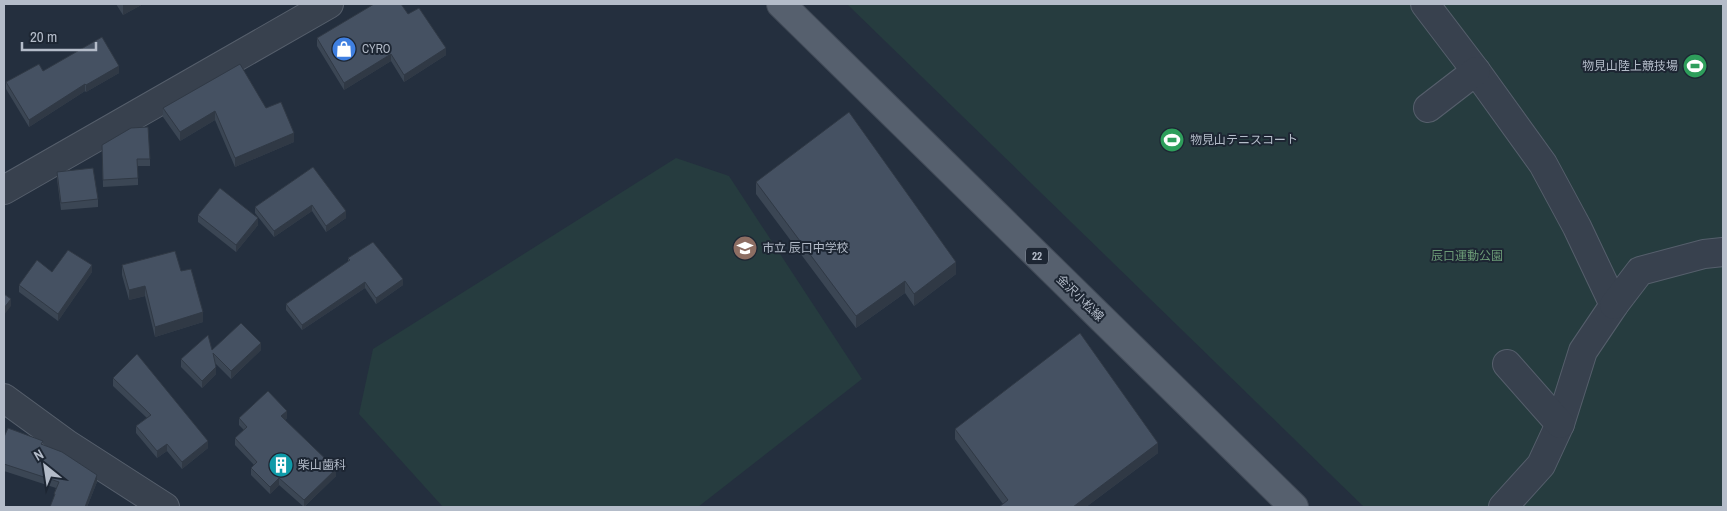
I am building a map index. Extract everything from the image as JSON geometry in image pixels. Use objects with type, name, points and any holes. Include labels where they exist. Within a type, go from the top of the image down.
[{"type":"main road","name":"金沢小松線","points":[[781,4],[1294,507]]},
{"type":"street","points":[[4,190],[329,4]]},
{"type":"street","points":[[1425,4],[1543,164],[1577,227],[1614,304]]},
{"type":"street","points":[[1428,108],[1476,71]]},
{"type":"street","points":[[1503,507],[1541,465],[1560,424],[1583,351],[1614,304],[1640,271],[1704,254],[1723,252]]},
{"type":"street","points":[[1507,364],[1560,424]]},
{"type":"street","points":[[4,398],[67,444],[165,507]]},
{"type":"green space","name":"辰口運動公園","points":[[847,4],[1723,4],[1723,507],[1364,507]]},
{"type":"green space","points":[[676,158],[729,176],[862,379],[698,507],[443,507],[359,414],[373,349]]},
{"type":"building","points":[[374,4],[401,4],[408,14],[419,8],[446,48],[404,75],[391,54],[344,83],[317,38]]},
{"type":"building","points":[[102,37],[119,66],[85,84],[29,120],[6,82],[39,64],[43,71]]},
{"type":"building","points":[[240,64],[266,108],[281,102],[294,133],[235,158],[215,111],[180,132],[163,108]]},
{"type":"building","points":[[849,112],[956,262],[914,294],[905,281],[856,316],[756,182]]},
{"type":"building","points":[[148,127],[150,159],[137,159],[138,178],[103,180],[102,145],[131,128]]},
{"type":"building","points":[[313,167],[346,211],[326,226],[312,205],[274,231],[255,207]]},
{"type":"building","points":[[93,168],[98,199],[61,203],[57,172]]},
{"type":"building","points":[[220,188],[258,218],[236,245],[198,215]]},
{"type":"building","points":[[373,242],[403,279],[376,298],[365,282],[302,325],[286,304]]},
{"type":"building","points":[[68,250],[92,265],[58,314],[19,285],[37,260],[52,272]]},
{"type":"building","points":[[175,251],[181,271],[191,269],[203,312],[155,327],[145,286],[129,290],[122,265]]},
{"type":"building","points":[[4,294],[11,299],[4,308]]},
{"type":"building","points":[[241,323],[261,343],[231,371],[213,353],[216,367],[202,381],[181,359],[208,335],[212,350]]},
{"type":"building","points":[[1080,333],[1158,443],[1073,507],[999,507],[1008,500],[955,429]]},
{"type":"building","points":[[137,354],[208,441],[182,462],[167,444],[157,451],[136,426],[151,415],[113,378]]},
{"type":"building","points":[[268,391],[287,411],[281,416],[336,469],[304,500],[279,478],[270,487],[251,468],[257,462],[235,438],[247,427],[239,418]]},
{"type":"building","points":[[8,428],[43,441],[41,444],[62,452],[97,475],[85,507],[50,507],[59,482],[4,464],[4,437]]},
{"type":"place","name":"CYRO","points":[[344,49]]},
{"type":"place","name":"物見山陸上競技場","points":[[1695,66]]},
{"type":"place","name":"物見山テニスコート","points":[[1172,140]]},
{"type":"place","name":"市立 辰口中学校","points":[[745,248]]},
{"type":"place","name":"柴山歯科","points":[[281,465]]}]
